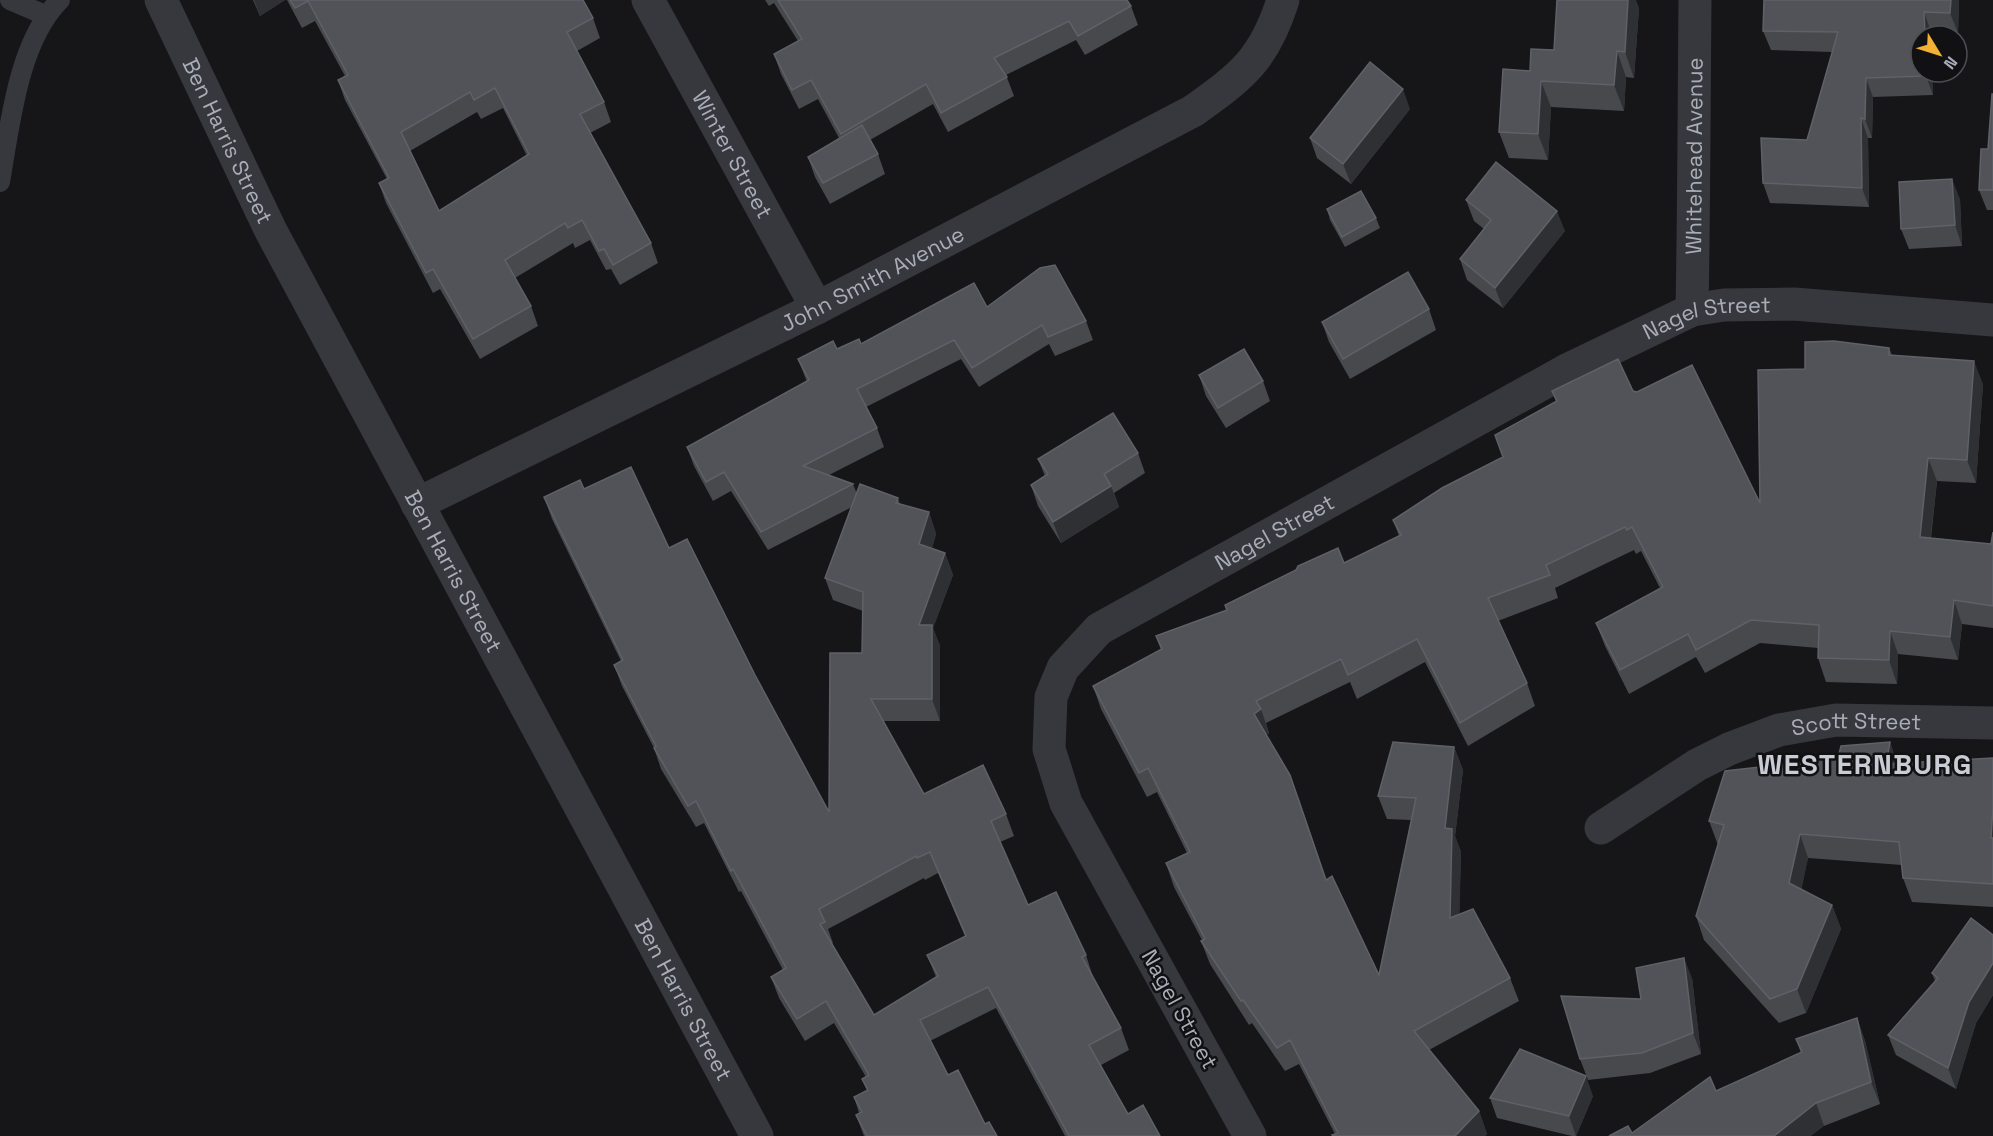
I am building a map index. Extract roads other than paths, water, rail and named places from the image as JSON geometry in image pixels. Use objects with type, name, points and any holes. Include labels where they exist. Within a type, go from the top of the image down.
[{"type":"street","name":"Ben Harris Street","points":[[161,0],[271,231],[757,1136]]},
{"type":"street","name":"Winter Street","points":[[648,0],[817,308]]},
{"type":"street","name":"John Smith Avenue","points":[[417,504],[817,308],[1193,111],[1238,79],[1256,59],[1271,35],[1283,0]]},
{"type":"street","name":"Whitehead Avenue","points":[[1692,310],[1696,207],[1693,147],[1695,0]]},
{"type":"street","name":"Nagel Street","points":[[1250,1136],[1066,803],[1049,749],[1051,697],[1063,668],[1100,628],[1567,370],[1692,310],[1752,303],[1794,304],[1993,320]]},
{"type":"street","name":"Scott Street","points":[[1601,828],[1697,765],[1729,749],[1779,730],[1836,720],[1993,723]]},
{"type":"lane","points":[[10,0],[45,15]]},
{"type":"lane","points":[[0,182],[17,86],[45,15],[60,0]]},
{"type":"district","name":"WESTERNBURG","points":[[1865,764]]}]
